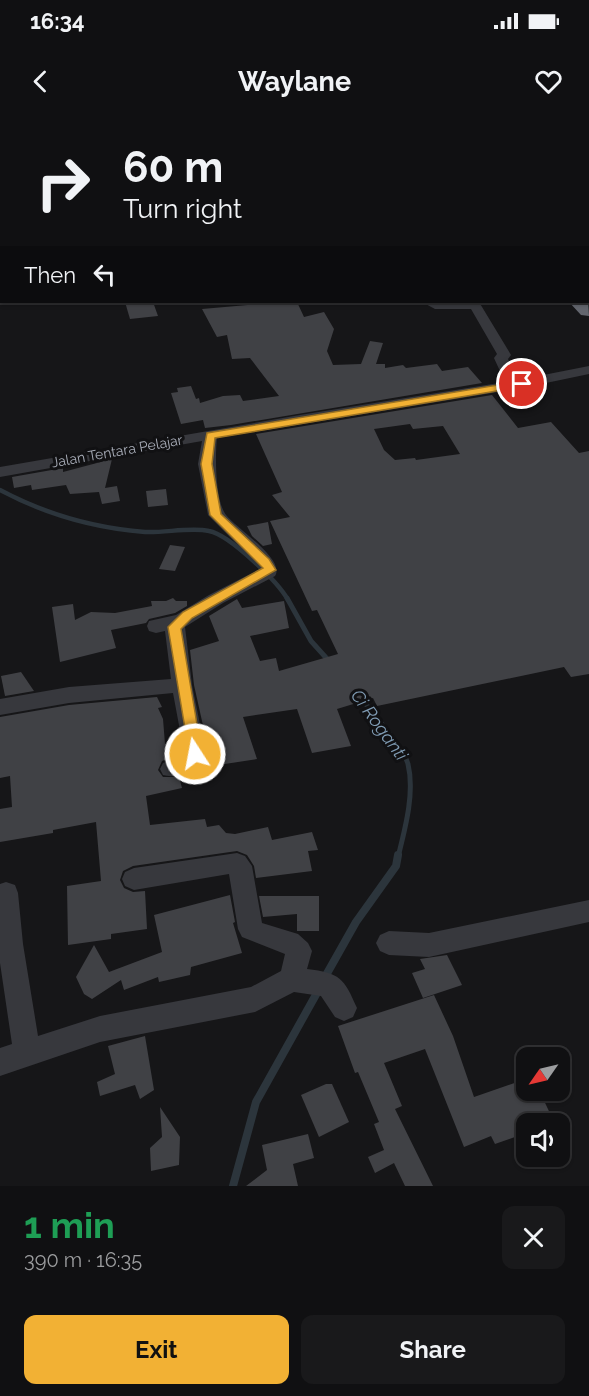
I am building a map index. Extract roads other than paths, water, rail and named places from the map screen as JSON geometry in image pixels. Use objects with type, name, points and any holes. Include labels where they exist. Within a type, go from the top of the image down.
[{"type":"street","points":[[499,120],[521,120]]},
{"type":"street","points":[[430,303],[435,305],[474,303],[504,355],[501,358],[513,385]]},
{"type":"street","name":"Jalan Tentara Pelajar","points":[[0,472],[513,385],[589,370]]},
{"type":"street","points":[[156,626],[180,621],[264,574],[269,567],[216,515],[206,464],[210,435]]},
{"type":"street","points":[[171,769],[188,762],[195,754],[174,631],[180,621]]},
{"type":"street","points":[[0,707],[69,695],[182,685]]},
{"type":"street","points":[[134,879],[237,863],[240,866],[251,929],[292,944],[299,951],[310,982]]},
{"type":"street","points":[[6,894],[10,944],[27,1054]]},
{"type":"street","points":[[390,943],[429,945],[589,911]]},
{"type":"street","points":[[0,1062],[100,1029],[255,999],[310,982],[333,989],[344,1008]]},
{"type":"waterway","name":"Ci Roganti","points":[[0,490],[52,513],[107,527],[145,532],[202,530],[218,534],[253,560],[288,600]]},
{"type":"waterway","name":"Ci Roganti","points":[[287,598],[311,641],[329,661]]},
{"type":"waterway","name":"Ci Roganti","points":[[359,696],[394,740],[408,764],[410,799],[398,857]]},
{"type":"waterway","name":"Ci Roganti","points":[[325,977],[356,922],[396,866],[398,855]]},
{"type":"waterway","name":"Ci Roganti","points":[[233,1186],[256,1102],[318,991]]}]
